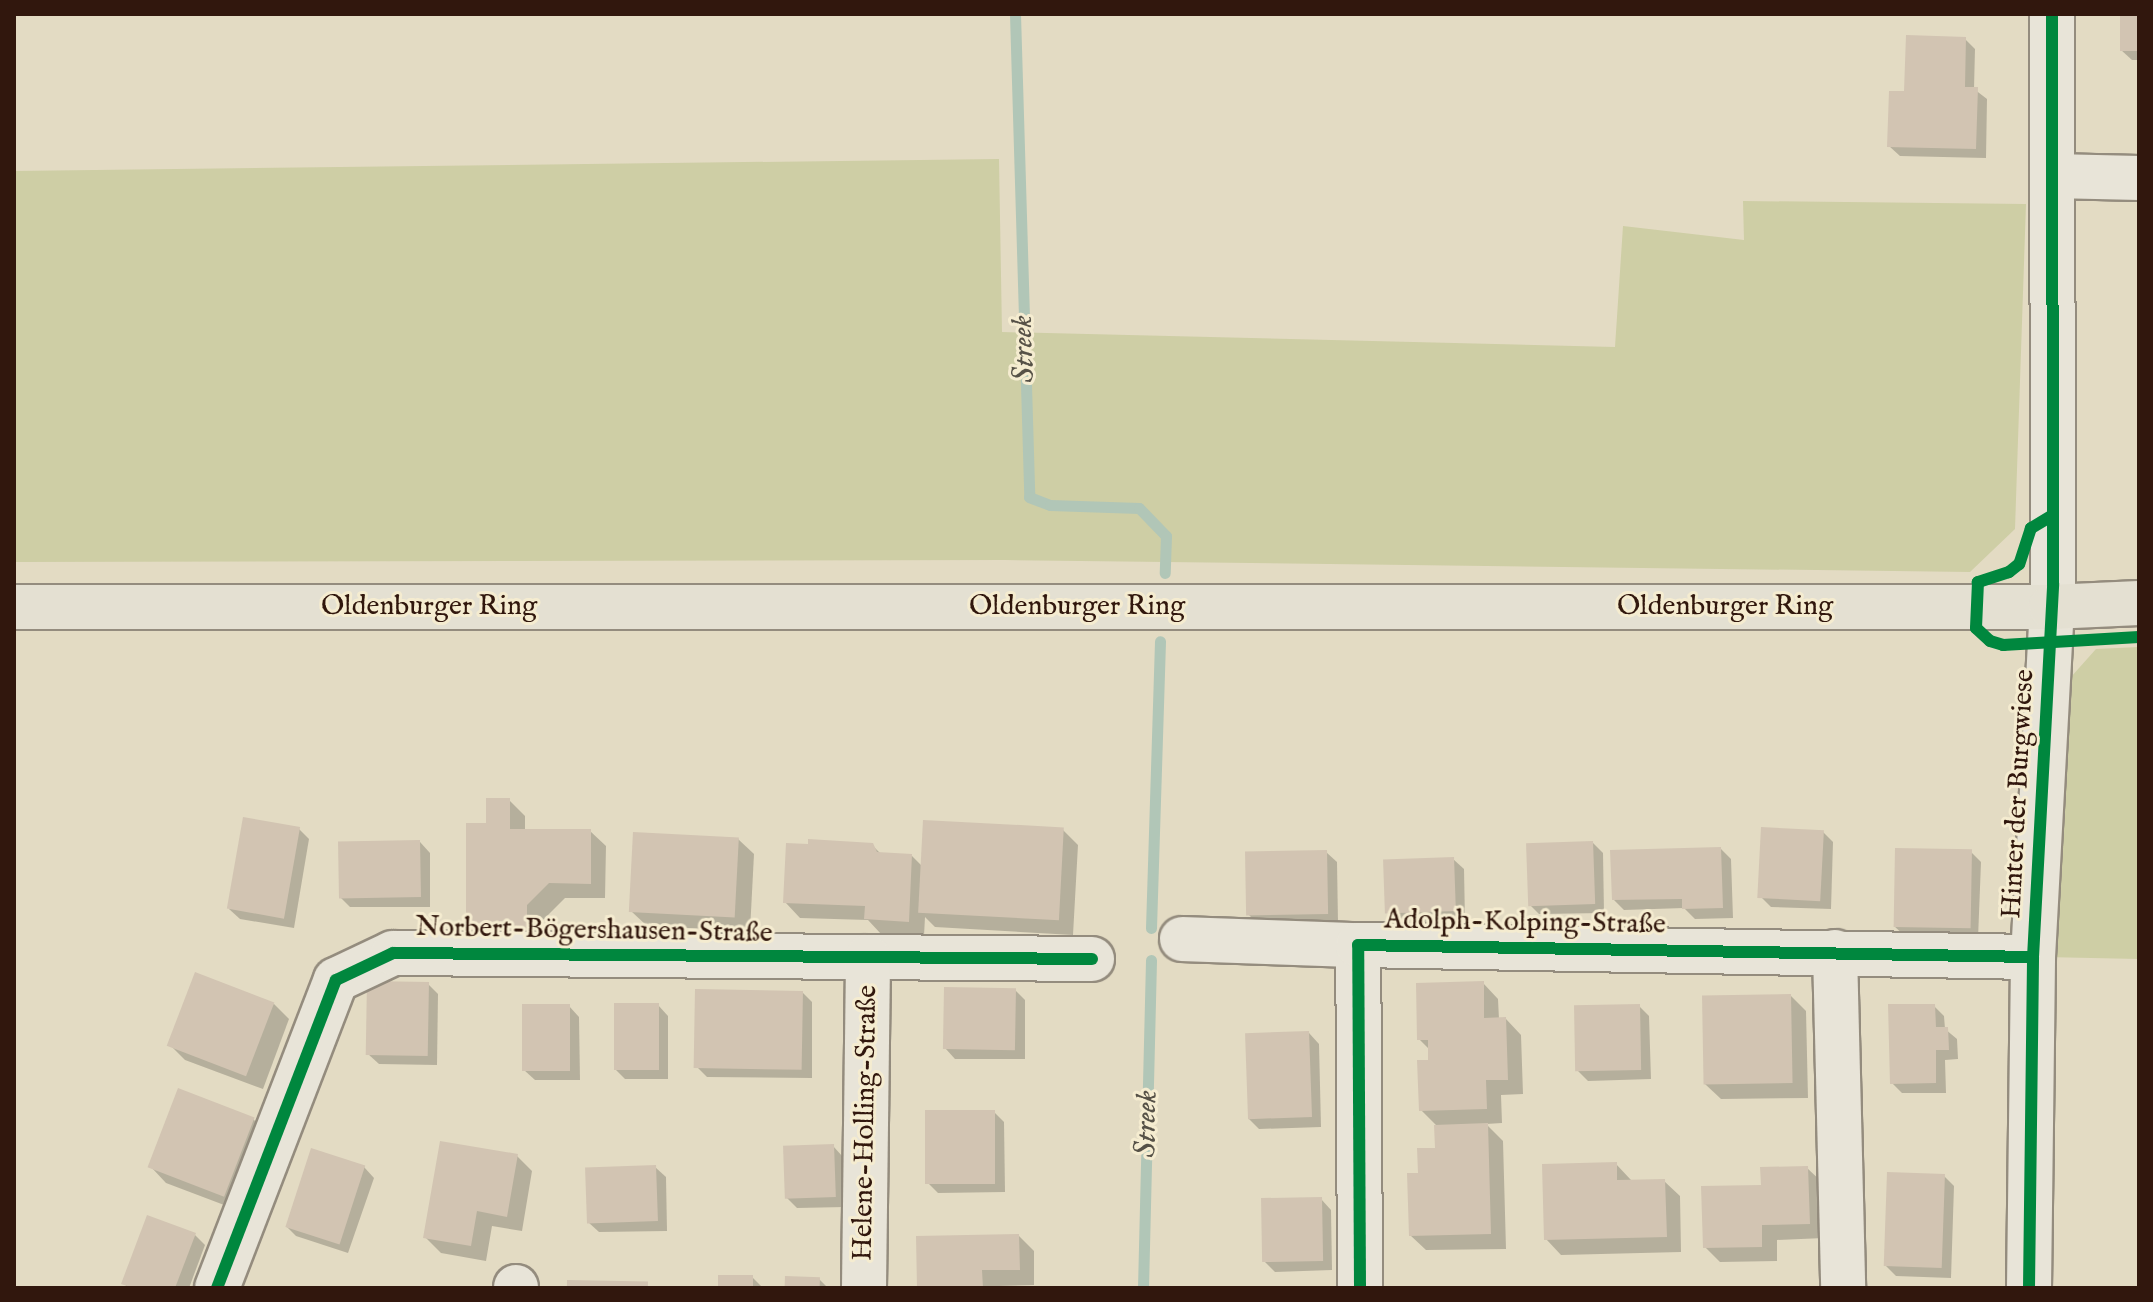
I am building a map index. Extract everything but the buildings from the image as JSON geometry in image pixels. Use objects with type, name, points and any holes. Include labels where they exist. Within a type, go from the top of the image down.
[{"type":"main road","name":"Oldenburger Ring","points":[[14,607],[2051,607],[2139,603]]},
{"type":"street","name":"Hinter der Burgwiese","points":[[2029,1288],[2033,957],[2051,607],[2052,14]]},
{"type":"street","points":[[2053,176],[2139,178]]},
{"type":"street","name":"Adolph-Kolping-Straße","points":[[1182,939],[2033,957]]},
{"type":"street","name":"Adolph-Kolping-Straße","points":[[1358,945],[1360,1288]]},
{"type":"street","points":[[1835,952],[1843,1288]]},
{"type":"street","name":"Norbert-Bögershausen-Straße","points":[[217,1288],[336,980],[393,953],[1092,959]]},
{"type":"street","name":"Helene-Holling-Straße","points":[[864,1288],[868,957]]},
{"type":"green space","points":[[999,159],[1002,332],[1615,347],[1623,226],[1744,240],[1743,201],[2026,204],[2015,529],[1970,572],[1005,560],[14,562],[14,171]]},
{"type":"green space","points":[[2139,647],[2139,959],[2044,957],[2071,677],[2096,649]]},
{"type":"waterway","name":"Streek","points":[[1015,14],[1029,497],[1050,505],[1139,508],[1166,536],[1165,573]]},
{"type":"waterway","name":"Streek","points":[[1151,928],[1160,641]]},
{"type":"waterway","name":"Streek","points":[[1143,1288],[1151,960]]},
{"type":"cycle path","points":[[2029,1288],[2033,957],[2053,585],[2052,14]]},
{"type":"cycle path","points":[[2053,515],[2031,528],[2019,564],[2009,572],[1978,582],[1976,628],[1990,641],[2003,645],[2139,637]]},
{"type":"cycle path","points":[[1360,1288],[1358,945],[2033,957]]},
{"type":"cycle path","points":[[217,1288],[336,980],[393,953],[1092,959]]}]
